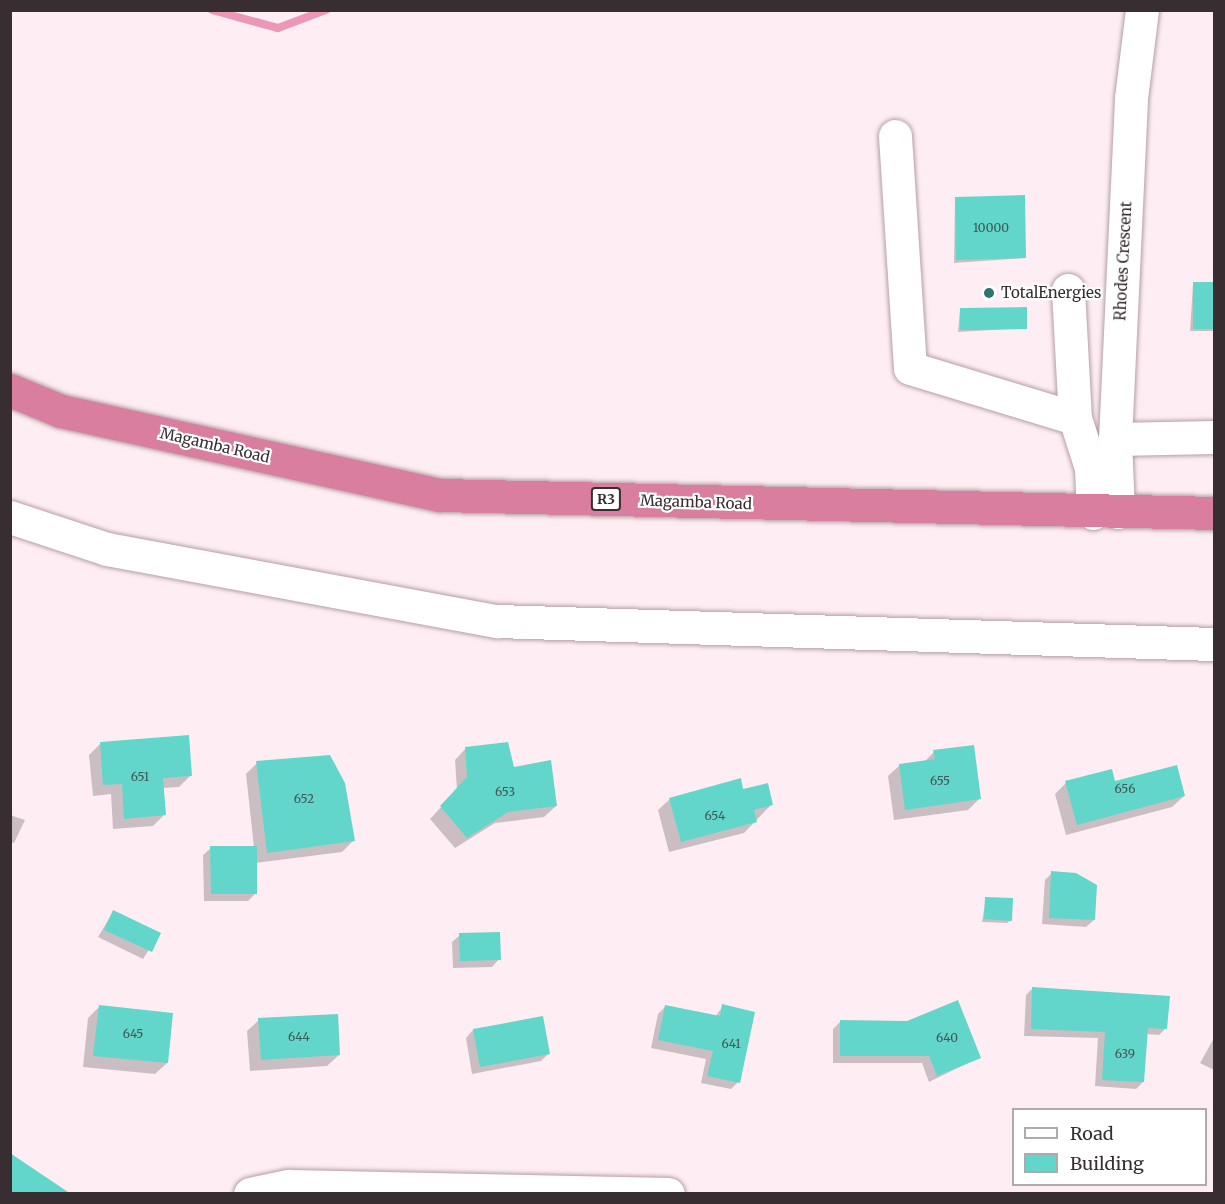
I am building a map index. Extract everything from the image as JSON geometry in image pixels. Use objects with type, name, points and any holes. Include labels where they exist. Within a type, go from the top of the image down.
[{"type":"highway","name":"Magamba Road","points":[[10,390],[62,411],[440,495],[1105,513],[1215,513]]},
{"type":"street","name":"Rhodes Crescent","points":[[1105,513],[1115,439],[1131,98],[1142,10]]},
{"type":"street","points":[[895,136],[910,368],[1075,418]]},
{"type":"street","points":[[1068,290],[1075,418],[1105,513]]},
{"type":"street","points":[[1115,439],[1215,437]]},
{"type":"street","points":[[10,517],[107,549],[497,621],[1215,644]]},
{"type":"street","points":[[250,1194],[289,1186],[669,1194]]},
{"type":"building","points":[[1025,195],[1026,258],[956,260],[955,197]]},
{"type":"building","points":[[1193,282],[1215,282],[1215,329],[1193,329]]},
{"type":"building","points":[[1027,307],[1027,329],[960,330],[960,308]]},
{"type":"building","points":[[189,735],[192,776],[163,778],[166,815],[124,819],[122,784],[103,785],[100,742]]},
{"type":"building","points":[[508,742],[514,767],[551,760],[557,806],[508,812],[467,838],[440,806],[467,777],[465,747]]},
{"type":"building","points":[[974,745],[981,799],[905,810],[899,764],[935,759],[933,750]]},
{"type":"building","points":[[330,755],[345,783],[355,841],[267,853],[256,761]]},
{"type":"building","points":[[1177,765],[1185,796],[1077,825],[1065,781],[1112,769],[1115,781]]},
{"type":"building","points":[[741,778],[743,789],[768,783],[773,805],[754,810],[757,822],[681,842],[669,798]]},
{"type":"building","points":[[210,846],[257,846],[257,894],[211,894]]},
{"type":"building","points":[[1051,871],[1076,873],[1097,885],[1095,920],[1049,918]]},
{"type":"building","points":[[985,897],[1013,898],[1012,921],[984,919]]},
{"type":"building","points":[[113,910],[161,933],[152,952],[104,930]]},
{"type":"building","points":[[500,932],[501,960],[460,961],[459,933]]},
{"type":"building","points":[[1032,987],[1170,996],[1167,1029],[1148,1028],[1144,1082],[1102,1080],[1105,1032],[1031,1029]]},
{"type":"building","points":[[958,1000],[981,1058],[937,1076],[929,1056],[840,1056],[840,1020],[907,1021]]},
{"type":"building","points":[[722,1004],[755,1012],[740,1083],[707,1076],[713,1051],[658,1040],[665,1005],[720,1016]]},
{"type":"building","points":[[99,1005],[173,1013],[168,1063],[93,1056]]},
{"type":"building","points":[[338,1014],[340,1055],[261,1060],[258,1018]]},
{"type":"building","points":[[543,1016],[550,1054],[480,1067],[473,1029]]},
{"type":"building","points":[[10,1153],[71,1194],[10,1194]]},
{"type":"waterway","points":[[212,10],[278,28],[326,10]]},
{"type":"place","name":"TotalEnergies","points":[[989,293]]}]
